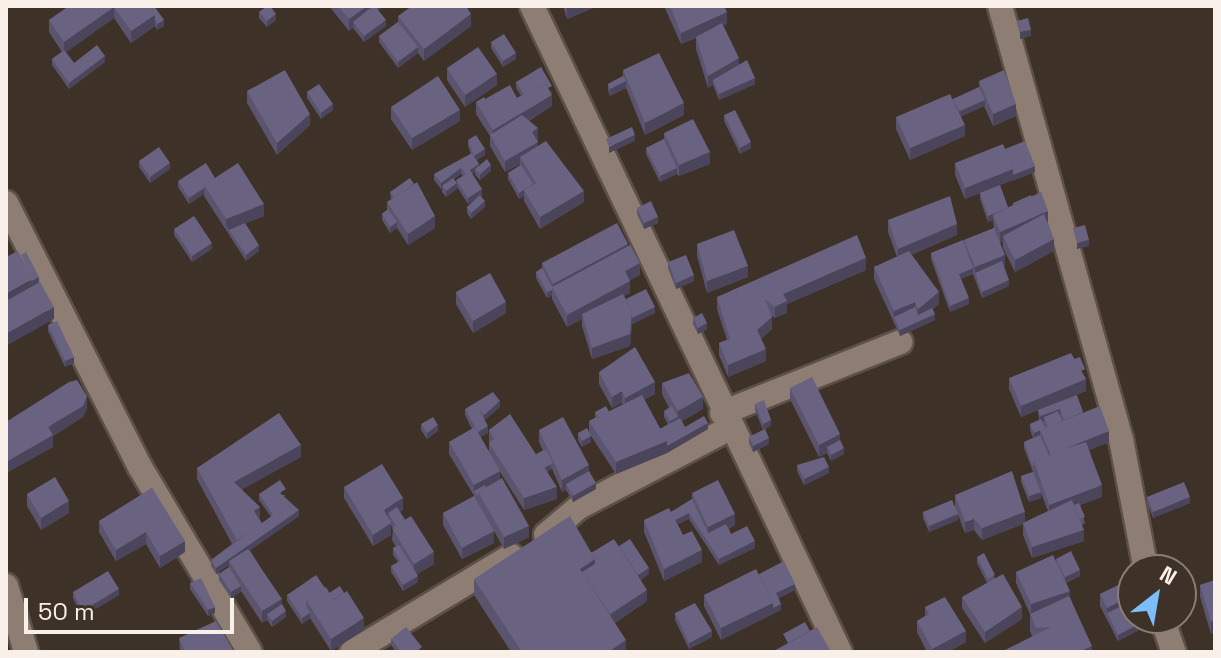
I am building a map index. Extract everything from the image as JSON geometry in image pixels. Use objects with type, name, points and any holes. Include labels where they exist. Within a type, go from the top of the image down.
[{"type":"street","points":[[532,6],[726,421],[840,652]]},
{"type":"street","points":[[1000,6],[1121,439],[1143,554]]},
{"type":"street","points":[[6,203],[140,467],[250,652]]},
{"type":"street","points":[[352,652],[569,521],[579,507],[726,421],[900,342]]},
{"type":"street","points":[[6,586],[26,652]]},
{"type":"building","points":[[69,6],[149,6],[155,15],[131,31],[114,7],[64,42],[49,20]]},
{"type":"building","points":[[149,6],[154,6],[164,20],[157,24]]},
{"type":"building","points":[[267,6],[276,14],[267,21],[259,12]]},
{"type":"building","points":[[338,6],[367,6],[349,19]]},
{"type":"building","points":[[373,6],[386,20],[364,36],[353,22]]},
{"type":"building","points":[[412,6],[466,6],[471,14],[424,49],[398,16]]},
{"type":"building","points":[[670,6],[724,6],[727,12],[681,33]]},
{"type":"building","points":[[1028,18],[1031,30],[1020,32],[1017,21]]},
{"type":"building","points":[[398,22],[418,47],[398,62],[379,36]]},
{"type":"building","points":[[722,23],[739,58],[708,76],[696,37]]},
{"type":"building","points":[[504,34],[516,53],[503,61],[491,42]]},
{"type":"building","points":[[97,45],[105,56],[69,83],[52,59],[64,50],[74,63]]},
{"type":"building","points":[[478,47],[497,74],[465,95],[447,68]]},
{"type":"building","points":[[659,53],[684,103],[645,123],[623,70]]},
{"type":"building","points":[[747,60],[755,78],[719,94],[713,80]]},
{"type":"building","points":[[541,67],[552,86],[548,88],[546,84],[524,95],[516,82]]},
{"type":"building","points":[[285,70],[310,114],[277,143],[247,91]]},
{"type":"building","points":[[1004,70],[1016,104],[993,114],[979,81]]},
{"type":"building","points":[[438,76],[460,110],[412,138],[391,107]]},
{"type":"building","points":[[623,76],[626,81],[610,89],[608,84]]},
{"type":"building","points":[[319,84],[333,104],[321,113],[307,92]]},
{"type":"building","points":[[546,84],[552,95],[493,130],[476,102],[484,97],[491,110]]},
{"type":"building","points":[[510,85],[517,98],[491,110],[485,99]]},
{"type":"building","points":[[979,87],[985,100],[959,111],[953,99]]},
{"type":"building","points":[[950,94],[965,125],[910,148],[896,117]]},
{"type":"building","points":[[735,110],[751,142],[740,148],[724,115]]},
{"type":"building","points":[[522,115],[538,128],[532,132],[538,142],[505,161],[490,135]]},
{"type":"building","points":[[693,119],[710,152],[679,165],[664,133]]},
{"type":"building","points":[[632,127],[635,135],[609,147],[606,139]]},
{"type":"building","points":[[476,135],[485,149],[474,156],[468,140]]},
{"type":"building","points":[[664,139],[677,168],[660,176],[646,148]]},
{"type":"building","points":[[546,141],[584,191],[540,217],[524,190],[536,183],[520,157]]},
{"type":"building","points":[[1025,141],[1035,166],[1013,175],[1005,149]]},
{"type":"building","points":[[1003,144],[1013,169],[965,188],[955,163]]},
{"type":"building","points":[[159,147],[170,163],[150,177],[139,161]]},
{"type":"building","points":[[472,153],[479,164],[470,170],[482,189],[468,198],[456,180],[466,174],[461,168],[441,183],[434,174]]},
{"type":"building","points":[[487,159],[491,165],[480,174],[475,169]]},
{"type":"building","points":[[206,163],[215,178],[189,198],[178,181]]},
{"type":"building","points":[[238,163],[264,204],[226,219],[204,185]]},
{"type":"building","points":[[521,165],[533,184],[519,193],[508,173]]},
{"type":"building","points":[[410,178],[414,184],[394,198],[390,192]]},
{"type":"building","points":[[453,178],[457,183],[446,191],[442,186]]},
{"type":"building","points":[[417,182],[435,216],[408,234],[387,202]]},
{"type":"building","points":[[1000,185],[1008,208],[988,216],[980,193]]},
{"type":"building","points":[[1041,192],[1048,211],[1000,232],[993,215]]},
{"type":"building","points":[[480,195],[485,201],[471,213],[467,207]]},
{"type":"building","points":[[950,196],[957,224],[898,249],[888,220]]},
{"type":"building","points":[[1032,197],[1014,205],[1013,203]]},
{"type":"building","points":[[651,201],[658,217],[644,223],[637,208]]},
{"type":"building","points":[[388,209],[397,222],[390,227],[382,214]]},
{"type":"building","points":[[1044,214],[1054,239],[1015,260],[1003,236]]},
{"type":"building","points":[[194,216],[212,243],[192,256],[174,229]]},
{"type":"building","points":[[245,223],[259,245],[246,255],[229,230]]},
{"type":"building","points":[[617,223],[628,244],[553,284],[542,263]]},
{"type":"building","points":[[1085,225],[1089,240],[1077,243],[1073,228]]},
{"type":"building","points":[[994,228],[1005,255],[975,267],[964,240]]},
{"type":"building","points":[[734,230],[748,266],[707,281],[697,244]]},
{"type":"building","points":[[857,235],[866,258],[783,294],[787,301],[775,307],[765,299],[772,317],[757,330],[766,349],[728,365],[719,343],[730,339],[717,297]]},
{"type":"building","points":[[963,240],[973,268],[959,274],[969,298],[950,306],[931,253]]},
{"type":"building","points":[[630,245],[640,263],[625,271],[630,281],[567,315],[552,287]]},
{"type":"building","points":[[18,251],[33,279],[6,294],[6,257]]},
{"type":"building","points":[[909,251],[939,292],[918,309],[915,302],[894,311],[874,267]]},
{"type":"building","points":[[26,252],[39,277],[33,280],[21,255]]},
{"type":"building","points":[[686,255],[694,275],[676,283],[668,262]]},
{"type":"building","points":[[1002,261],[1009,280],[982,292],[975,273]]},
{"type":"building","points":[[542,268],[552,287],[547,292],[536,272]]},
{"type":"building","points":[[490,273],[506,302],[473,321],[456,292]]},
{"type":"building","points":[[40,282],[54,307],[6,334],[6,301]]},
{"type":"building","points":[[646,289],[655,307],[632,318],[626,299]]},
{"type":"building","points":[[623,294],[632,312],[630,334],[592,348],[582,314]]},
{"type":"building","points":[[915,307],[918,315],[932,308],[935,314],[900,330],[894,317]]},
{"type":"building","points":[[702,313],[707,323],[698,328],[693,318]]},
{"type":"building","points":[[57,321],[74,357],[65,361],[48,325]]},
{"type":"building","points":[[635,347],[655,382],[625,398],[622,391],[612,397],[599,372]]},
{"type":"building","points":[[1071,353],[1086,379],[1021,406],[1009,378]]},
{"type":"building","points":[[1080,357],[1085,369],[1081,371],[1074,359]]},
{"type":"building","points":[[689,373],[703,397],[678,411],[662,383]]},
{"type":"building","points":[[812,377],[840,434],[819,445],[790,388]]},
{"type":"building","points":[[77,380],[87,396],[83,406],[48,427],[53,435],[8,461],[6,422]]},
{"type":"building","points":[[493,392],[500,401],[484,415],[479,410],[488,426],[478,432],[465,409]]},
{"type":"building","points":[[642,395],[667,441],[616,462],[589,421]]},
{"type":"building","points":[[1077,395],[1083,412],[1064,420],[1060,409],[1040,416],[1038,410]]},
{"type":"building","points":[[764,400],[771,420],[763,424],[755,404]]},
{"type":"building","points":[[606,406],[609,412],[598,417],[595,412]]},
{"type":"building","points":[[672,406],[678,417],[670,421],[664,411]]},
{"type":"building","points":[[1100,406],[1109,431],[1064,449],[1086,442],[1102,485],[1049,505],[1034,461],[1051,455],[1040,430]]},
{"type":"building","points":[[1058,411],[1062,421],[1048,427],[1044,417]]},
{"type":"building","points":[[279,413],[301,445],[234,482],[260,507],[254,511],[262,524],[237,540],[197,468]]},
{"type":"building","points":[[510,414],[557,487],[524,498],[489,443],[494,439],[489,430]]},
{"type":"building","points":[[704,416],[708,423],[667,446],[660,429],[680,418],[685,427]]},
{"type":"building","points":[[433,417],[438,425],[427,433],[421,424]]},
{"type":"building","points":[[563,417],[589,465],[562,480],[539,430]]},
{"type":"building","points":[[1041,419],[1045,428],[1034,433],[1030,424]]},
{"type":"building","points":[[475,427],[500,471],[474,485],[449,442]]},
{"type":"building","points":[[587,428],[591,436],[582,441],[578,433]]},
{"type":"building","points":[[765,429],[769,438],[753,446],[749,437]]},
{"type":"building","points":[[1040,435],[1049,456],[1034,461],[1033,467],[1024,442]]},
{"type":"building","points":[[840,440],[844,448],[831,455],[827,447]]},
{"type":"building","points":[[546,449],[553,463],[544,468],[536,454]]},
{"type":"building","points":[[824,457],[829,467],[804,479],[797,465]]},
{"type":"building","points":[[382,464],[403,498],[384,510],[391,523],[373,535],[344,487]]},
{"type":"building","points":[[589,471],[596,483],[573,496],[566,484]]},
{"type":"building","points":[[1012,471],[1025,512],[982,528],[974,519],[965,522],[955,495]]},
{"type":"building","points":[[1033,472],[1041,492],[1029,496],[1021,476]]},
{"type":"building","points":[[55,477],[69,501],[41,518],[27,494]]},
{"type":"building","points":[[502,478],[529,526],[504,537],[478,492]]},
{"type":"building","points":[[280,480],[286,489],[280,493],[299,510],[216,568],[211,560],[273,515],[259,494]]},
{"type":"building","points":[[718,480],[735,514],[708,527],[692,493]]},
{"type":"building","points":[[1184,482],[1190,497],[1153,512],[1147,497]]},
{"type":"building","points":[[152,488],[185,541],[160,556],[146,532],[116,550],[99,521]]},
{"type":"building","points":[[474,496],[494,531],[462,548],[443,513]]},
{"type":"building","points":[[692,499],[708,533],[726,524],[731,534],[747,526],[755,541],[719,559],[689,513],[675,520],[671,512]]},
{"type":"building","points":[[952,500],[958,514],[929,526],[923,512]]},
{"type":"building","points":[[1072,500],[1084,530],[1032,547],[1023,523]]},
{"type":"building","points":[[1079,503],[1085,517],[1080,519],[1074,505]]},
{"type":"building","points":[[397,507],[405,520],[396,526],[388,513]]},
{"type":"building","points":[[669,508],[683,535],[692,531],[702,550],[664,569],[644,520]]},
{"type":"building","points":[[411,516],[434,552],[414,564],[392,528]]},
{"type":"building","points":[[570,516],[595,559],[580,569],[626,640],[608,652],[522,652],[474,579]]},
{"type":"building","points":[[614,539],[647,590],[610,614],[582,572],[595,564],[591,553]]},
{"type":"building","points":[[630,539],[649,568],[638,575],[619,546]]},
{"type":"building","points":[[399,545],[418,576],[403,585],[391,566],[400,561],[393,548]]},
{"type":"building","points":[[248,549],[282,599],[262,611],[229,561]]},
{"type":"building","points":[[1071,551],[1080,570],[1065,577],[1056,559]]},
{"type":"building","points":[[984,553],[995,575],[988,579],[977,557]]},
{"type":"building","points":[[1053,555],[1070,591],[1031,604],[1016,572]]},
{"type":"building","points":[[784,561],[795,584],[776,593],[781,604],[773,608],[759,574]]},
{"type":"building","points":[[229,567],[241,586],[231,592],[219,574]]},
{"type":"building","points":[[756,569],[773,603],[721,628],[704,595]]},
{"type":"building","points":[[108,571],[119,589],[82,611],[73,592]]},
{"type":"building","points":[[1003,574],[1022,607],[985,632],[962,597]]},
{"type":"building","points":[[316,575],[325,588],[306,600],[310,613],[302,618],[287,595]]},
{"type":"building","points":[[201,578],[215,607],[208,610],[190,583]]},
{"type":"building","points":[[1215,580],[1215,620],[1211,622],[1200,585]]},
{"type":"building","points":[[340,586],[344,593],[333,600],[329,593]]},
{"type":"building","points":[[1117,586],[1117,603],[1107,608],[1100,594]]},
{"type":"building","points":[[326,587],[333,600],[347,591],[364,618],[331,639],[306,600]]},
{"type":"building","points":[[1069,596],[1092,646],[1079,652],[1001,652],[1051,627],[1036,628],[1030,614]]},
{"type":"building","points":[[945,597],[966,631],[932,649],[917,621],[929,614],[925,607]]},
{"type":"building","points":[[695,603],[712,631],[689,643],[675,613]]},
{"type":"building","points":[[282,604],[286,611],[272,621],[267,614]]},
{"type":"building","points":[[1117,608],[1117,633],[1107,613]]},
{"type":"building","points":[[216,621],[234,652],[185,652],[179,638]]},
{"type":"building","points":[[805,622],[810,631],[788,643],[783,634]]},
{"type":"building","points":[[406,627],[422,647],[416,652],[401,652],[391,639]]},
{"type":"building","points":[[817,627],[831,652],[772,652]]}]
